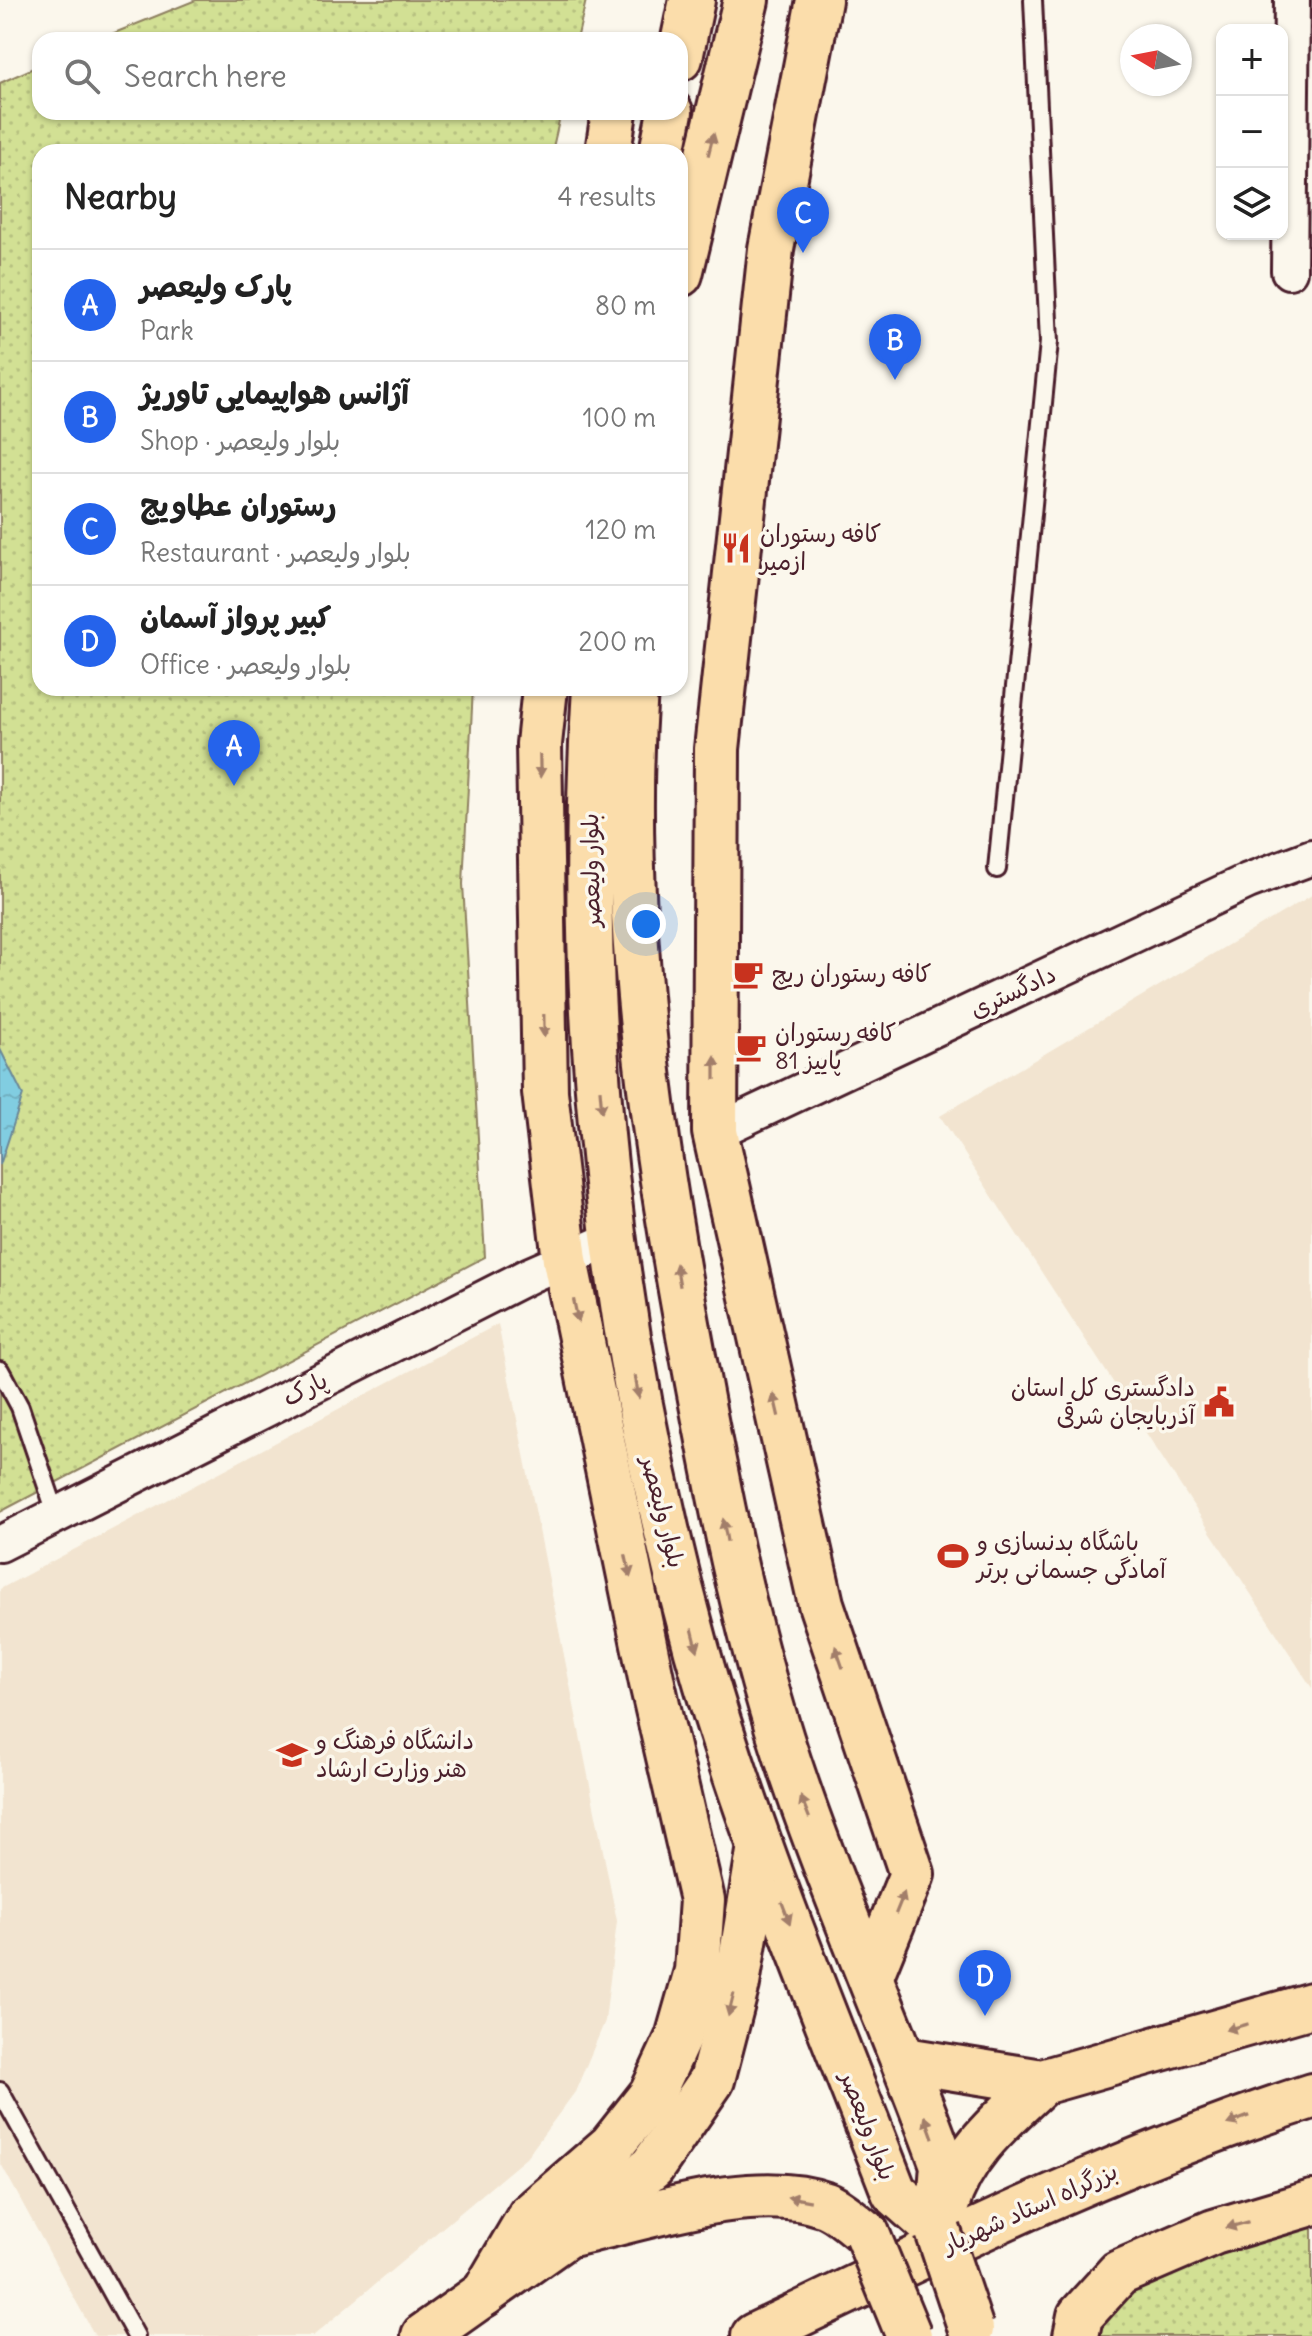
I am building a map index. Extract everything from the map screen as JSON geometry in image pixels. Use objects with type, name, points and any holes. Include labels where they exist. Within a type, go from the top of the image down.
[{"type":"main road","points":[[688,241],[746,0]]},
{"type":"main road","points":[[819,0],[771,249],[717,749],[715,1132],[821,1604],[912,1874],[871,1975]]},
{"type":"main road","points":[[609,144],[613,120]]},
{"type":"main road","points":[[664,144],[668,120]]},
{"type":"main road","points":[[484,2294],[530,2216],[611,2146],[652,2094],[678,2038],[698,1957],[702,1900],[652,1683],[565,1260],[545,1092],[539,744],[544,696]]},
{"type":"main road","name":"بلوار ولیعصر","points":[[594,696],[589,777],[594,1009],[612,1239],[646,1441],[698,1652],[760,1846],[894,2192],[938,2231]]},
{"type":"main road","name":"بلوار ولیعصر","points":[[635,696],[629,797],[641,999],[662,1192],[730,1556],[796,1786],[905,2060],[943,2165],[938,2231]]},
{"type":"main road","points":[[424,2336],[568,2234],[652,2167],[712,2080],[737,1984],[760,1846]]},
{"type":"main road","points":[[905,2060],[1042,2082],[1312,2005]]},
{"type":"main road","points":[[967,2334],[938,2231],[954,2177],[971,2151],[1042,2082]]},
{"type":"main road","name":"بزرگراه استاد شهریار","points":[[754,2336],[1042,2199],[1248,2116],[1312,2096]]},
{"type":"main road","points":[[568,2234],[729,2198],[774,2195],[830,2206],[867,2234],[909,2336]]},
{"type":"main road","points":[[1076,2336],[1080,2316],[1119,2273],[1214,2232],[1312,2203]]},
{"type":"street","points":[[1289,271],[1292,0]]},
{"type":"street","name":"دادگستری","points":[[715,1132],[1248,881],[1312,857]]},
{"type":"street","name":"پارک","points":[[0,1544],[612,1239]]},
{"type":"lane","points":[[997,869],[1049,342],[1033,0]]},
{"type":"lane","points":[[0,1370],[20,1407],[57,1516]]},
{"type":"lane","points":[[0,2091],[136,2336]]},
{"type":"shaded area","name":"دادگستری کل استان آذربایجان شرقی","points":[[1312,895],[1312,1688],[940,1116]]},
{"type":"shaded area","name":"دانشگاه فرهنگ و هنر وزارت ارشاد","points":[[498,1324],[617,1921],[605,2021],[575,2092],[526,2158],[313,2336],[95,2336],[0,2162],[0,1589]]},
{"type":"green space","points":[[196,0],[586,0],[579,32],[117,32]]},
{"type":"green space","points":[[32,69],[32,120],[559,120],[554,144],[32,144],[32,696],[473,696],[463,884],[485,1257],[0,1512],[0,83]]},
{"type":"green space","points":[[1312,2224],[1312,2336],[1095,2336],[1106,2314],[1127,2294],[1155,2277],[1223,2250]]},
{"type":"water","points":[[0,1049],[23,1095],[0,1165]]},
{"type":"place","name":"رستوران عطاویچ","points":[[803,253]]},
{"type":"place","name":"آژانس هواپیمایی تاوریژ","points":[[895,380]]},
{"type":"place","name":"کافه رستوران ازمیر","points":[[736,548]]},
{"type":"place","name":"پارک ولیعصر","points":[[234,786]]},
{"type":"place","name":"کافه رستوران ریچ","points":[[748,974]]},
{"type":"place","name":"کافه رستوران پاییز 81","points":[[751,1047]]},
{"type":"place","name":"دادگستری کل استان آذربایجان شرقی","points":[[1219,1402]]},
{"type":"place","name":"باشگاه بدنسازی و آمادگی جسمانی برتر","points":[[953,1556]]},
{"type":"place","name":"دانشگاه فرهنگ و هنر وزارت ارشاد","points":[[292,1755]]},
{"type":"place","name":"کبیر پرواز آسمان","points":[[985,2016]]}]
